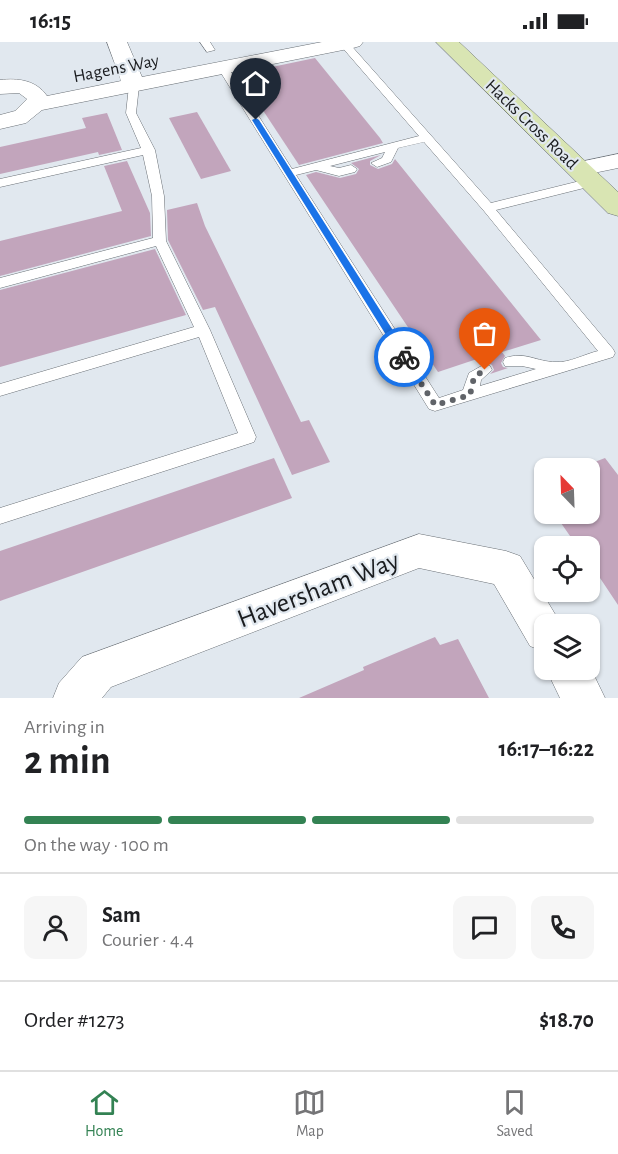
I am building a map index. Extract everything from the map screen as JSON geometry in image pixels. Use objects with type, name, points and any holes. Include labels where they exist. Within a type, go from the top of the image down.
[{"type":"main road","name":"Hacks Cross Road","points":[[447,42],[603,190]]},
{"type":"street","points":[[117,42],[142,68]]},
{"type":"street","name":"Hagens Way","points":[[0,87],[29,96],[142,68],[207,46],[250,42]]},
{"type":"street","name":"Hagens Way","points":[[106,70],[223,68],[347,43]]},
{"type":"street","points":[[207,46],[223,68]]},
{"type":"street","name":"Hagens Way","points":[[29,96],[54,81]]},
{"type":"street","name":"Hagens Way","points":[[0,122],[28,114],[29,96]]},
{"type":"street","points":[[603,190],[618,160]]},
{"type":"street","name":"Haversham Way","points":[[74,698],[98,672],[419,551],[506,569],[534,615]]},
{"type":"street","points":[[573,680],[584,698]]},
{"type":"lane","points":[[223,68],[435,405],[608,353],[347,43]]},
{"type":"lane","points":[[0,516],[248,437],[203,330],[160,241],[158,196],[149,150],[131,112],[142,68]]},
{"type":"lane","points":[[289,172],[426,138]]},
{"type":"lane","points":[[377,163],[387,160],[394,146]]},
{"type":"lane","points":[[0,183],[149,150]]},
{"type":"lane","points":[[315,166],[339,172],[351,169]]},
{"type":"lane","points":[[488,208],[603,190]]},
{"type":"lane","points":[[0,283],[160,241]]},
{"type":"lane","points":[[0,390],[203,330]]},
{"type":"lane","points":[[510,362],[522,360],[559,368]]},
{"type":"lane","points":[[470,395],[474,377],[485,370]]},
{"type":"building","points":[[315,58],[383,143],[299,165],[239,74]]},
{"type":"building","points":[[197,112],[231,171],[201,179],[169,118]]},
{"type":"building","points":[[107,113],[122,150],[99,155],[98,152],[0,174],[0,147],[86,128],[82,118]]},
{"type":"building","points":[[381,155],[370,161],[370,165],[378,169],[392,164],[395,159],[541,340],[502,352],[505,356],[501,363],[503,367],[508,368],[490,374],[494,370],[492,365],[486,362],[481,364],[477,359],[438,372],[306,175],[316,172],[340,178],[356,174],[359,169],[351,163]]},
{"type":"building","points":[[127,161],[150,213],[151,236],[0,276],[0,241],[122,211],[104,166]]},
{"type":"building","points":[[197,203],[205,226],[301,422],[309,420],[330,462],[292,475],[215,307],[203,310],[168,240],[167,210]]},
{"type":"building","points":[[155,249],[186,315],[0,367],[0,290]]},
{"type":"building","points":[[274,458],[292,498],[0,601],[0,551]]},
{"type":"building","points":[[605,458],[618,475],[618,605],[600,578],[600,536],[570,536],[562,524],[600,524],[600,460]]},
{"type":"building","points":[[435,637],[440,645],[458,639],[489,698],[299,698],[364,670],[363,667]]},
{"type":"way so far","points":[[404,357],[435,405],[470,395],[474,377],[485,370]]},
{"type":"route","points":[[256,120],[404,357]]}]
